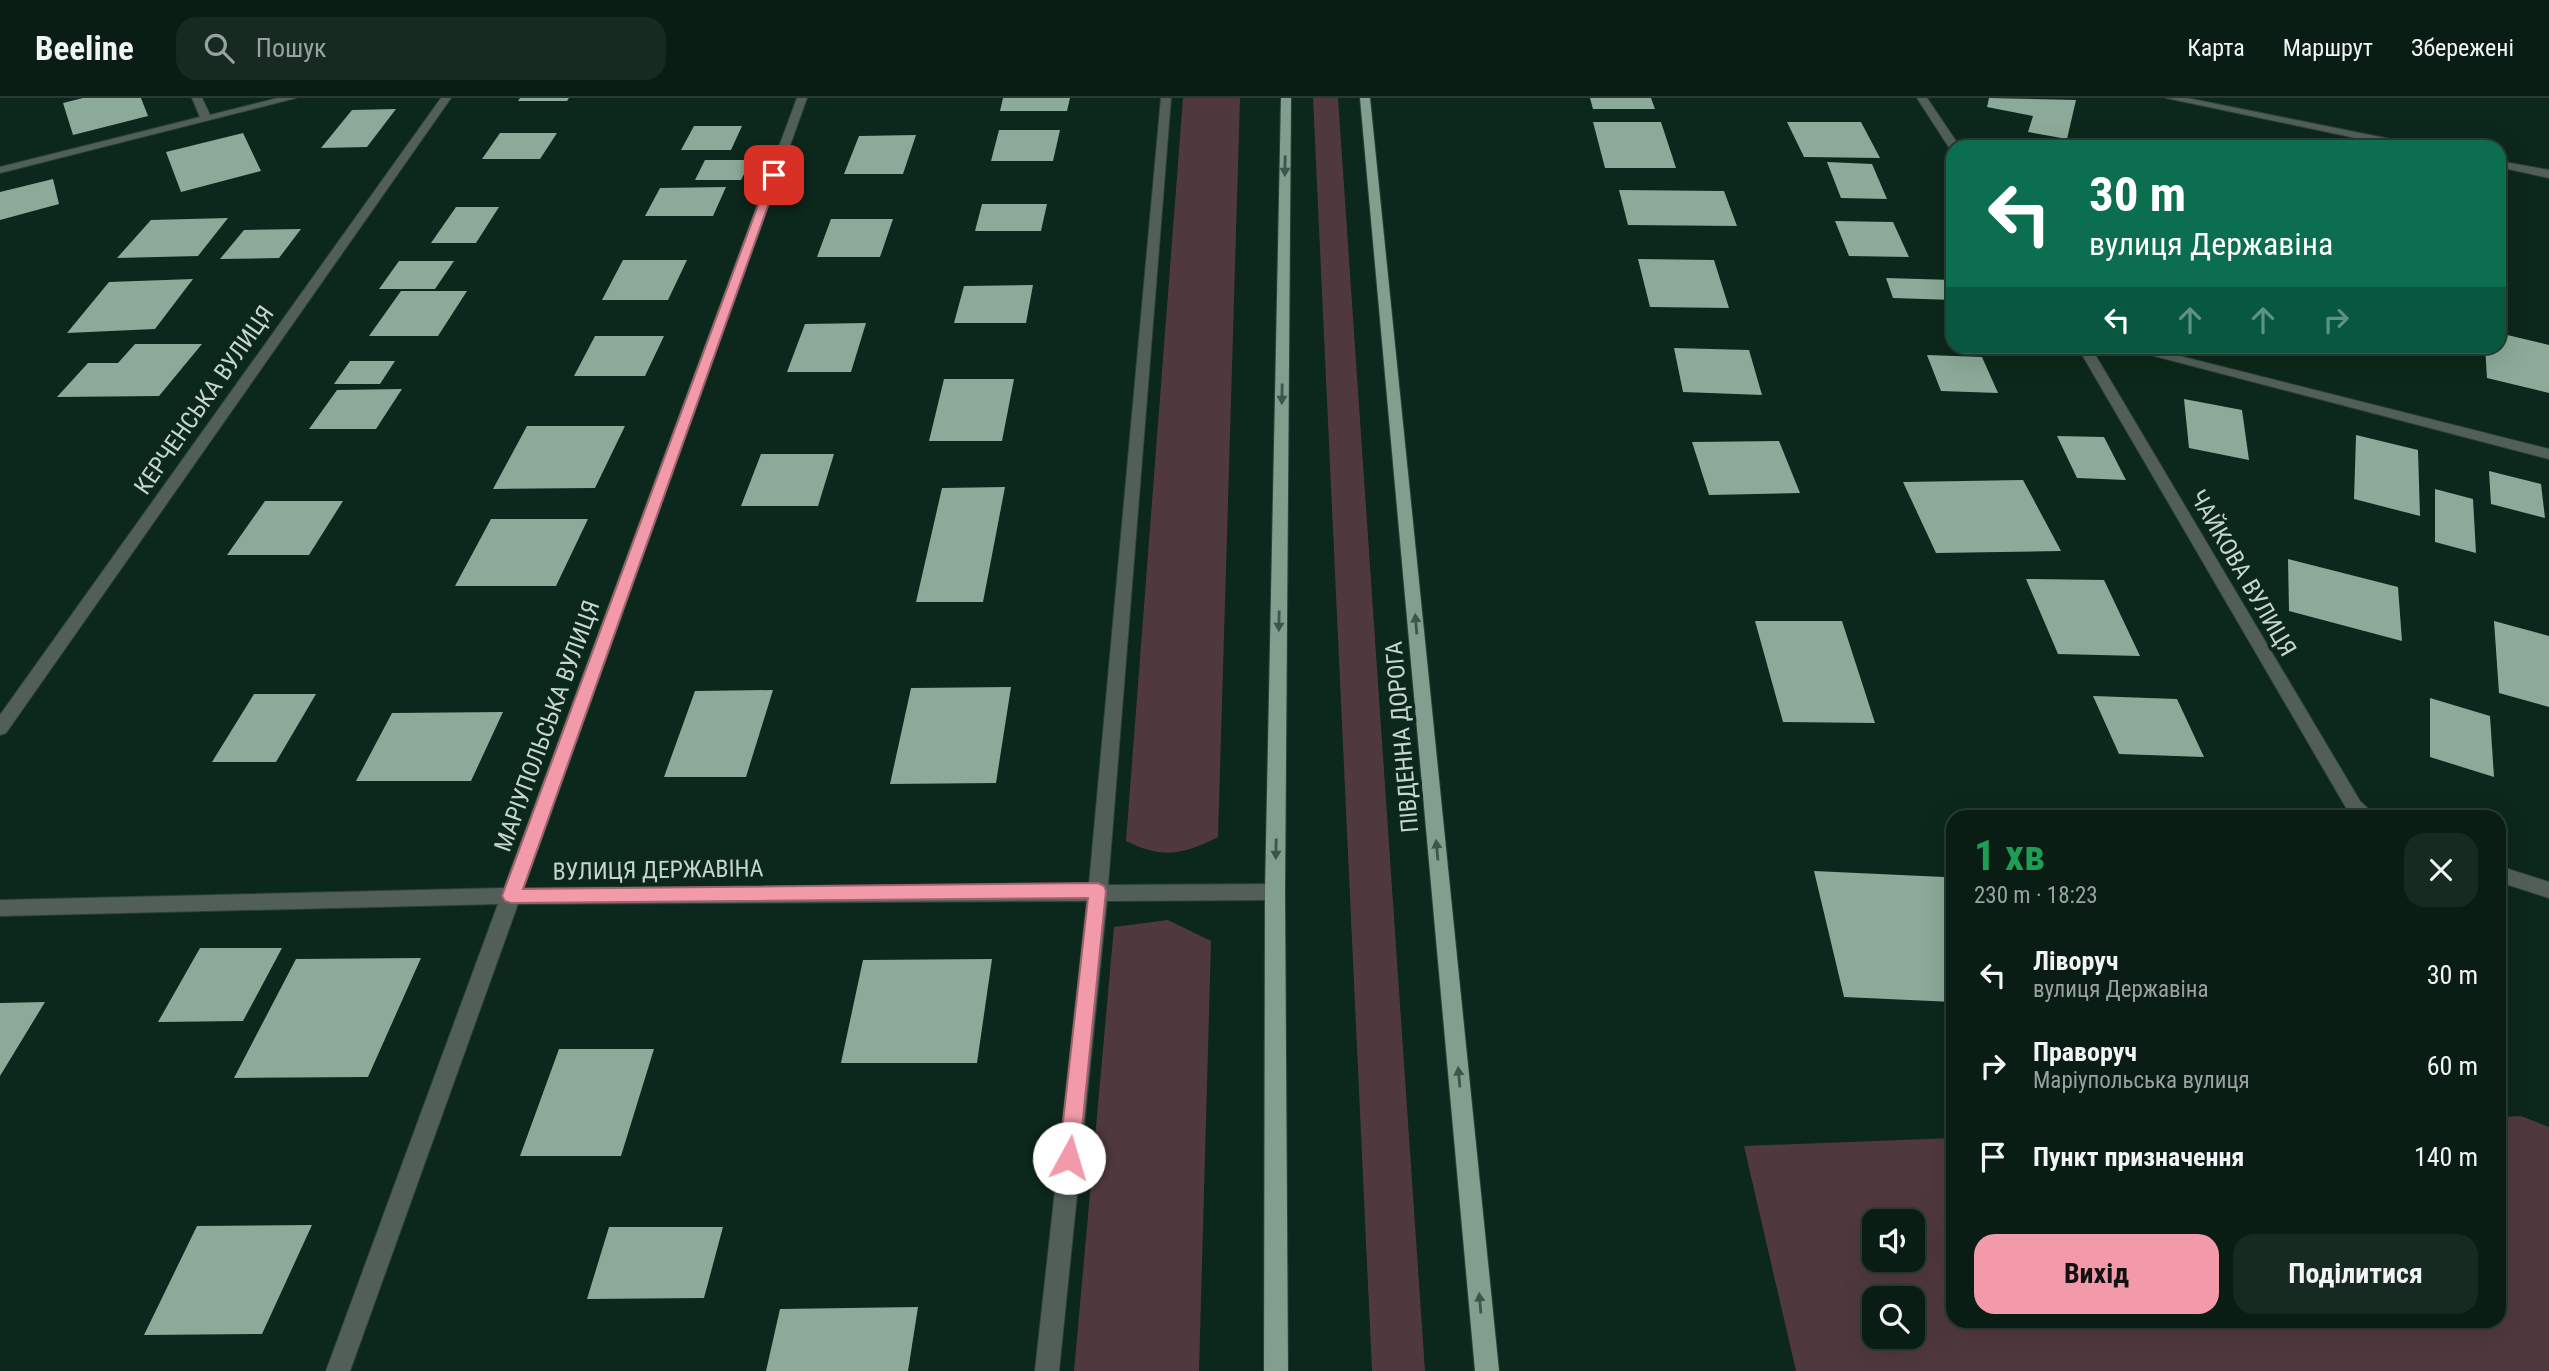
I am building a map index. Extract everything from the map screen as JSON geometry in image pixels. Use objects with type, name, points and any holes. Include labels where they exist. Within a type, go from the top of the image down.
[{"type":"main road","points":[[1276,1371],[1275,892],[1286,98]]},
{"type":"main road","name":"ПІВДЕННА ДОРОГА","points":[[1365,98],[1487,1371]]},
{"type":"street","points":[[197,98],[206,119]]},
{"type":"street","points":[[0,170],[291,98]]},
{"type":"street","name":"КЕРЧЕНСЬКА ВУЛИЦЯ","points":[[0,729],[446,98]]},
{"type":"street","name":"МАРІУПОЛЬСЬКА ВУЛИЦЯ","points":[[338,1371],[802,98]]},
{"type":"street","points":[[1047,1371],[1098,891],[1166,98]]},
{"type":"street","points":[[1922,98],[1949,140]]},
{"type":"street","points":[[2171,98],[2380,140]]},
{"type":"street","points":[[2506,165],[2549,174]]},
{"type":"street","name":"ЧАЙКОВА ВУЛИЦЯ","points":[[2088,354],[2354,806],[2359,810]]},
{"type":"street","points":[[2154,354],[2549,454]]},
{"type":"street","points":[[2506,876],[2549,890]]},
{"type":"street","name":"ВУЛИЦЯ ДЕРЖАВІНА","points":[[0,908],[511,896],[1275,892]]},
{"type":"shaded area","points":[[1183,98],[1240,98],[1218,837],[1183,851],[1162,852],[1126,841]]},
{"type":"shaded area","points":[[1313,98],[1338,98],[1425,1371],[1372,1371]]},
{"type":"shaded area","points":[[1168,920],[1211,941],[1199,1371],[1074,1371],[1114,927]]},
{"type":"shaded area","points":[[2521,1116],[2549,1127],[2549,1371],[1796,1371],[1744,1146],[1946,1138],[1946,1328],[2506,1328],[2506,1117]]},
{"type":"building","points":[[83,98],[141,98],[148,116],[73,135],[63,103]]},
{"type":"building","points":[[520,98],[569,98],[567,101],[518,101]]},
{"type":"building","points":[[1003,98],[1070,98],[1067,111],[1000,111]]},
{"type":"building","points":[[1590,98],[1651,98],[1655,109],[1593,109]]},
{"type":"building","points":[[1989,98],[2076,100],[2067,139],[2028,132],[2033,116],[1987,107]]},
{"type":"building","points":[[396,109],[367,147],[321,148],[352,110]]},
{"type":"building","points":[[1593,122],[1661,122],[1676,168],[1605,168]]},
{"type":"building","points":[[1787,122],[1861,122],[1880,158],[1804,157]]},
{"type":"building","points":[[694,126],[742,126],[731,150],[681,150]]},
{"type":"building","points":[[999,130],[1060,130],[1053,161],[991,161]]},
{"type":"building","points":[[243,133],[261,171],[181,192],[166,152]]},
{"type":"building","points":[[500,133],[557,133],[540,159],[482,159]]},
{"type":"building","points":[[916,135],[903,174],[844,174],[859,136]]},
{"type":"building","points":[[705,160],[751,160],[741,180],[695,180]]},
{"type":"building","points":[[1827,162],[1872,164],[1887,199],[1841,198]]},
{"type":"building","points":[[53,179],[59,204],[0,220],[0,192]]},
{"type":"building","points":[[726,187],[713,216],[645,216],[660,188]]},
{"type":"building","points":[[1619,190],[1724,191],[1737,226],[1628,225]]},
{"type":"building","points":[[982,204],[1047,204],[1041,231],[975,231]]},
{"type":"building","points":[[456,207],[499,207],[476,243],[431,243]]},
{"type":"building","points":[[228,218],[198,256],[117,258],[151,220]]},
{"type":"building","points":[[831,219],[893,219],[880,257],[817,257]]},
{"type":"building","points":[[1835,221],[1893,222],[1909,257],[1849,256]]},
{"type":"building","points":[[301,229],[279,258],[220,259],[244,230]]},
{"type":"building","points":[[1638,259],[1714,260],[1729,308],[1650,307]]},
{"type":"building","points":[[623,260],[687,260],[668,300],[602,300]]},
{"type":"building","points":[[399,261],[454,261],[435,289],[379,289]]},
{"type":"building","points":[[1886,278],[1946,280],[1946,300],[1893,298]]},
{"type":"building","points":[[193,279],[155,329],[67,333],[109,282]]},
{"type":"building","points":[[1033,285],[1026,323],[954,323],[964,286]]},
{"type":"building","points":[[401,291],[467,291],[438,336],[369,336]]},
{"type":"building","points":[[866,323],[851,372],[787,372],[805,324]]},
{"type":"building","points":[[2506,335],[2549,345],[2549,393],[2487,378],[2486,354],[2506,354]]},
{"type":"building","points":[[595,336],[664,336],[645,376],[574,376]]},
{"type":"building","points":[[135,344],[202,344],[159,396],[57,397],[88,363],[118,363]]},
{"type":"building","points":[[1674,348],[1749,350],[1762,395],[1683,392]]},
{"type":"building","points":[[1927,355],[1982,357],[1998,393],[1941,391]]},
{"type":"building","points":[[350,361],[395,361],[380,384],[334,384]]},
{"type":"building","points":[[944,379],[1014,379],[1002,441],[929,441]]},
{"type":"building","points":[[402,389],[376,429],[309,429],[337,390]]},
{"type":"building","points":[[2184,399],[2242,410],[2249,460],[2189,448]]},
{"type":"building","points":[[527,426],[625,426],[595,488],[493,489]]},
{"type":"building","points":[[2356,435],[2418,450],[2420,516],[2354,499]]},
{"type":"building","points":[[2057,436],[2104,437],[2126,480],[2077,478]]},
{"type":"building","points":[[1779,441],[1800,493],[1709,495],[1692,442]]},
{"type":"building","points":[[761,454],[834,454],[818,506],[741,506]]},
{"type":"building","points":[[2489,471],[2541,484],[2545,518],[2491,504]]},
{"type":"building","points":[[2023,480],[2061,551],[1936,553],[1903,482]]},
{"type":"building","points":[[1005,487],[983,602],[916,602],[942,488]]},
{"type":"building","points":[[2435,489],[2473,499],[2476,553],[2435,542]]},
{"type":"building","points":[[265,501],[343,501],[309,555],[227,555]]},
{"type":"building","points":[[491,519],[588,519],[556,586],[455,586]]},
{"type":"building","points":[[2288,559],[2398,587],[2402,641],[2289,611]]},
{"type":"building","points":[[2026,579],[2104,580],[2140,656],[2058,654]]},
{"type":"building","points":[[1755,621],[1842,621],[1875,723],[1783,722]]},
{"type":"building","points":[[2494,621],[2549,636],[2549,707],[2499,693]]},
{"type":"building","points":[[1011,687],[996,783],[890,784],[911,688]]},
{"type":"building","points":[[773,690],[746,777],[664,777],[695,691]]},
{"type":"building","points":[[254,694],[316,694],[276,762],[212,762]]},
{"type":"building","points":[[2093,696],[2177,699],[2204,757],[2119,754]]},
{"type":"building","points":[[2430,698],[2490,716],[2494,777],[2430,757]]},
{"type":"building","points":[[503,712],[471,781],[356,781],[392,713]]},
{"type":"building","points":[[1814,871],[1944,877],[1946,1002],[1844,997]]},
{"type":"building","points":[[200,948],[282,948],[243,1021],[158,1022]]},
{"type":"building","points":[[421,958],[368,1077],[234,1078],[296,959]]},
{"type":"building","points":[[992,959],[977,1063],[841,1063],[863,960]]},
{"type":"building","points":[[45,1002],[0,1076],[0,1003]]},
{"type":"building","points":[[559,1049],[654,1049],[621,1156],[520,1156]]},
{"type":"building","points":[[312,1225],[262,1334],[144,1335],[197,1226]]},
{"type":"building","points":[[609,1227],[723,1227],[704,1298],[587,1299]]},
{"type":"building","points":[[918,1307],[908,1371],[766,1371],[780,1309]]},
{"type":"route","points":[[774,175],[511,896],[1098,891],[1069,1158]]}]
